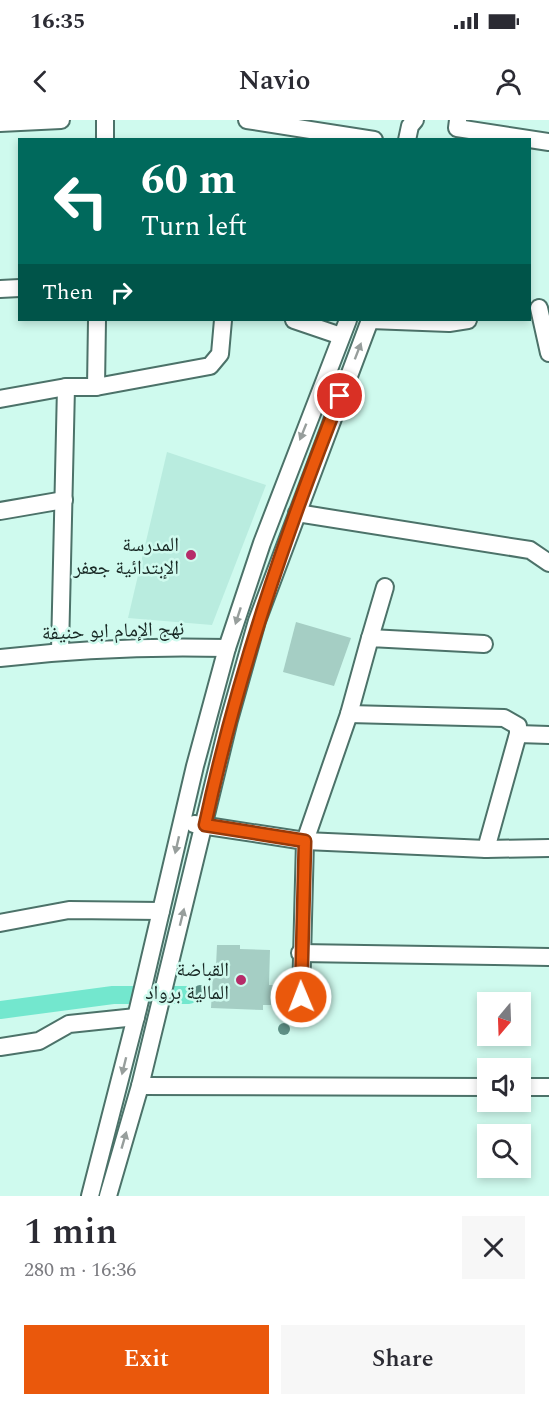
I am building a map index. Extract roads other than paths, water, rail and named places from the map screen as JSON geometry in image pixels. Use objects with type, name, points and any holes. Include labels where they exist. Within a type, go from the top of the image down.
[{"type":"street","points":[[0,123],[61,120]]},
{"type":"street","points":[[105,120],[105,138]]},
{"type":"street","points":[[247,120],[339,126],[369,138]]},
{"type":"street","points":[[407,138],[410,126],[415,120]]},
{"type":"street","points":[[456,127],[516,138]]},
{"type":"street","points":[[531,141],[549,144]]},
{"type":"street","points":[[531,148],[549,144]]},
{"type":"street","points":[[0,289],[18,288]]},
{"type":"street","points":[[539,308],[549,352]]},
{"type":"street","points":[[96,387],[97,321]]},
{"type":"street","points":[[0,399],[66,387],[96,387],[210,366],[220,354],[222,321]]},
{"type":"street","points":[[297,321],[341,336]]},
{"type":"street","points":[[90,1196],[227,648],[266,532],[348,321]]},
{"type":"street","points":[[108,1196],[159,1014],[229,720],[257,621],[370,321]]},
{"type":"street","points":[[410,321],[458,321]]},
{"type":"street","points":[[60,651],[66,387]]},
{"type":"street","points":[[0,512],[64,500]]},
{"type":"street","points":[[297,513],[530,550],[549,563]]},
{"type":"street","points":[[301,997],[300,953],[305,841],[349,714],[385,587]]},
{"type":"street","points":[[370,638],[484,644]]},
{"type":"street","name":"نهج الإمام ابو حنيفة","points":[[0,658],[60,651],[158,646],[227,648]]},
{"type":"street","points":[[349,714],[504,718],[518,726],[518,734],[486,849]]},
{"type":"street","points":[[518,734],[549,735]]},
{"type":"street","points":[[182,822],[305,841],[486,849],[549,848]]},
{"type":"street","points":[[0,923],[69,910],[161,911]]},
{"type":"street","points":[[300,953],[549,957]]},
{"type":"street","points":[[0,1047],[39,1041],[69,1024],[137,1013]]},
{"type":"street","points":[[140,1086],[477,1087]]},
{"type":"street","points":[[531,1087],[549,1087]]},
{"type":"waterway","points":[[0,1010],[113,995],[189,995]]},
{"type":"place","name":"المدرسة الإبتدائية جعفر","points":[[191,555]]},
{"type":"place","name":"القباضة المالية برواد","points":[[241,980]]}]
